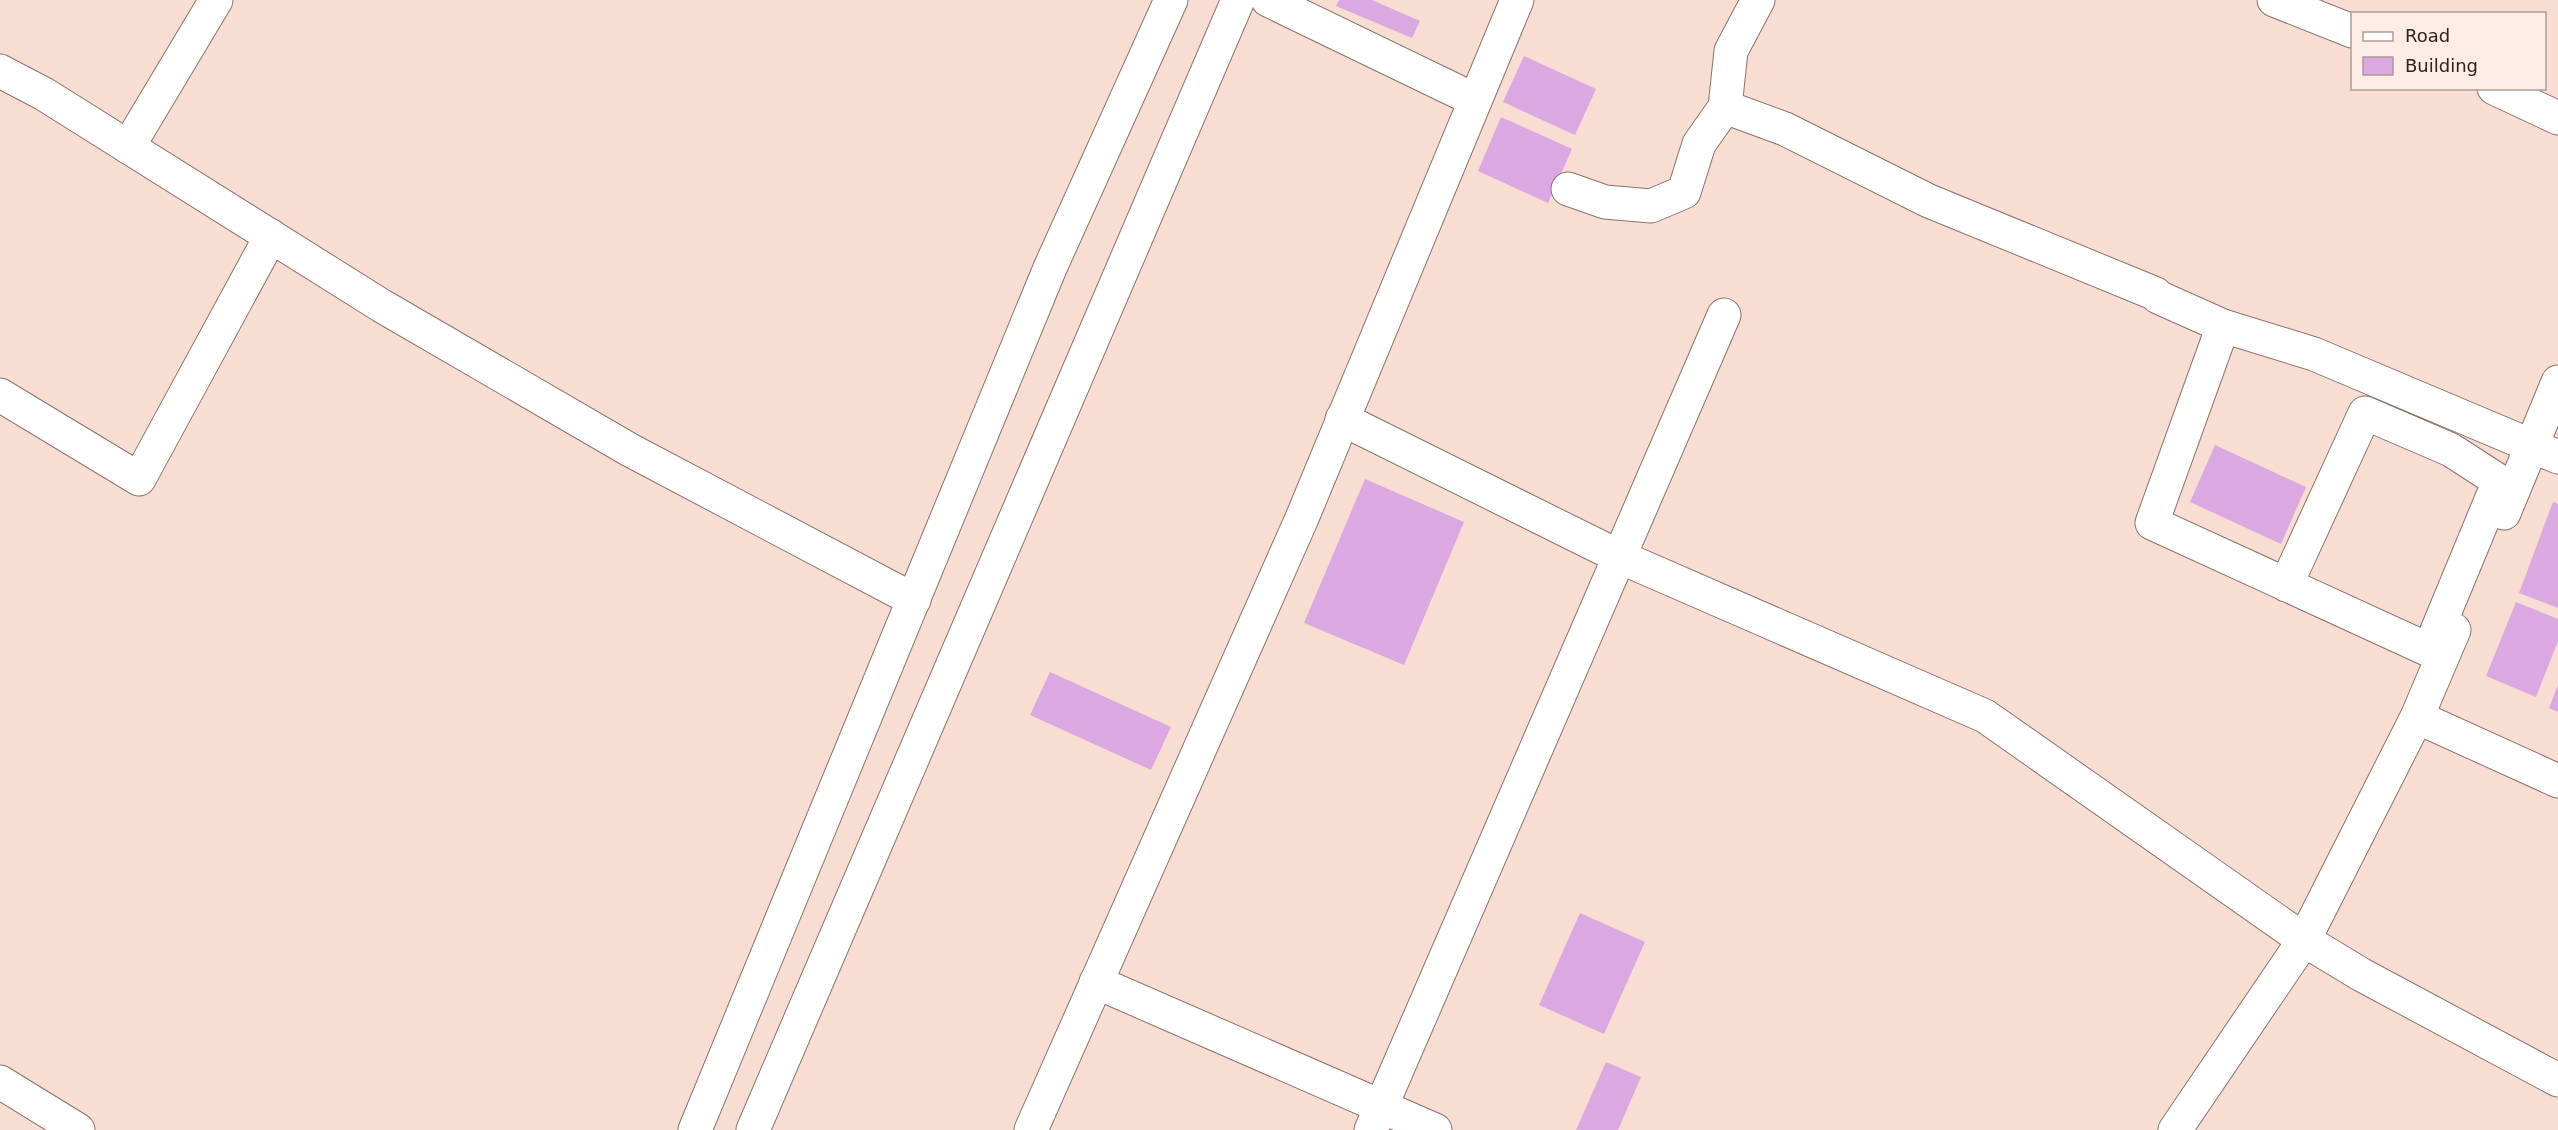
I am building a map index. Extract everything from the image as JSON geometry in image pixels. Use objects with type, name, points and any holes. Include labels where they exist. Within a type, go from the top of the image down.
[{"type":"street","points":[[128,147],[216,0]]},
{"type":"street","points":[[695,1130],[1050,268],[1171,0]]},
{"type":"street","points":[[753,1130],[1238,0]]},
{"type":"street","points":[[1268,0],[1475,100]]},
{"type":"street","points":[[1030,1130],[1302,518],[1516,0]]},
{"type":"street","points":[[1568,189],[1605,202],[1651,207],[1684,192],[1699,144],[1725,107],[1731,51],[1758,0]]},
{"type":"street","points":[[2274,0],[2351,31]]},
{"type":"street","points":[[0,71],[44,94],[382,306],[630,450],[914,600]]},
{"type":"street","points":[[2498,90],[2558,118]]},
{"type":"street","points":[[1725,107],[1785,129],[1929,201],[2156,294],[2158,297],[2223,326],[2314,354],[2545,452]]},
{"type":"street","points":[[0,395],[139,479],[271,236]]},
{"type":"street","points":[[1376,1117],[1724,315]]},
{"type":"street","points":[[2223,326],[2152,523],[2286,585],[2429,650],[2499,481],[2451,450],[2365,413],[2286,585]]},
{"type":"street","points":[[2175,1130],[2304,940],[2417,717],[2545,452],[2558,382]]},
{"type":"street","points":[[1342,419],[1620,557],[1985,716],[2304,940],[2362,975],[2558,1080]]},
{"type":"street","points":[[2417,717],[2558,781]]},
{"type":"street","points":[[1096,982],[1376,1117],[1435,1130]]},
{"type":"street","points":[[0,1082],[78,1130]]},
{"type":"building","points":[[1339,0],[1372,0],[1420,21],[1412,38],[1336,6]]},
{"type":"building","points":[[1524,56],[1596,89],[1575,135],[1503,102]]},
{"type":"building","points":[[1501,117],[1572,149],[1548,203],[1478,171]]},
{"type":"building","points":[[2215,445],[2306,487],[2281,544],[2190,502]]},
{"type":"building","points":[[1365,479],[1464,522],[1404,665],[1304,623]]},
{"type":"building","points":[[2553,502],[2558,504],[2558,608],[2519,593]]},
{"type":"building","points":[[2516,602],[2558,619],[2558,641],[2536,697],[2486,676]]},
{"type":"building","points":[[1050,672],[1171,727],[1151,770],[1030,715]]},
{"type":"building","points":[[2558,685],[2558,712],[2549,708]]},
{"type":"building","points":[[1580,913],[1645,942],[1604,1034],[1539,1005]]},
{"type":"building","points":[[1606,1062],[1641,1077],[1618,1130],[1576,1130]]}]
